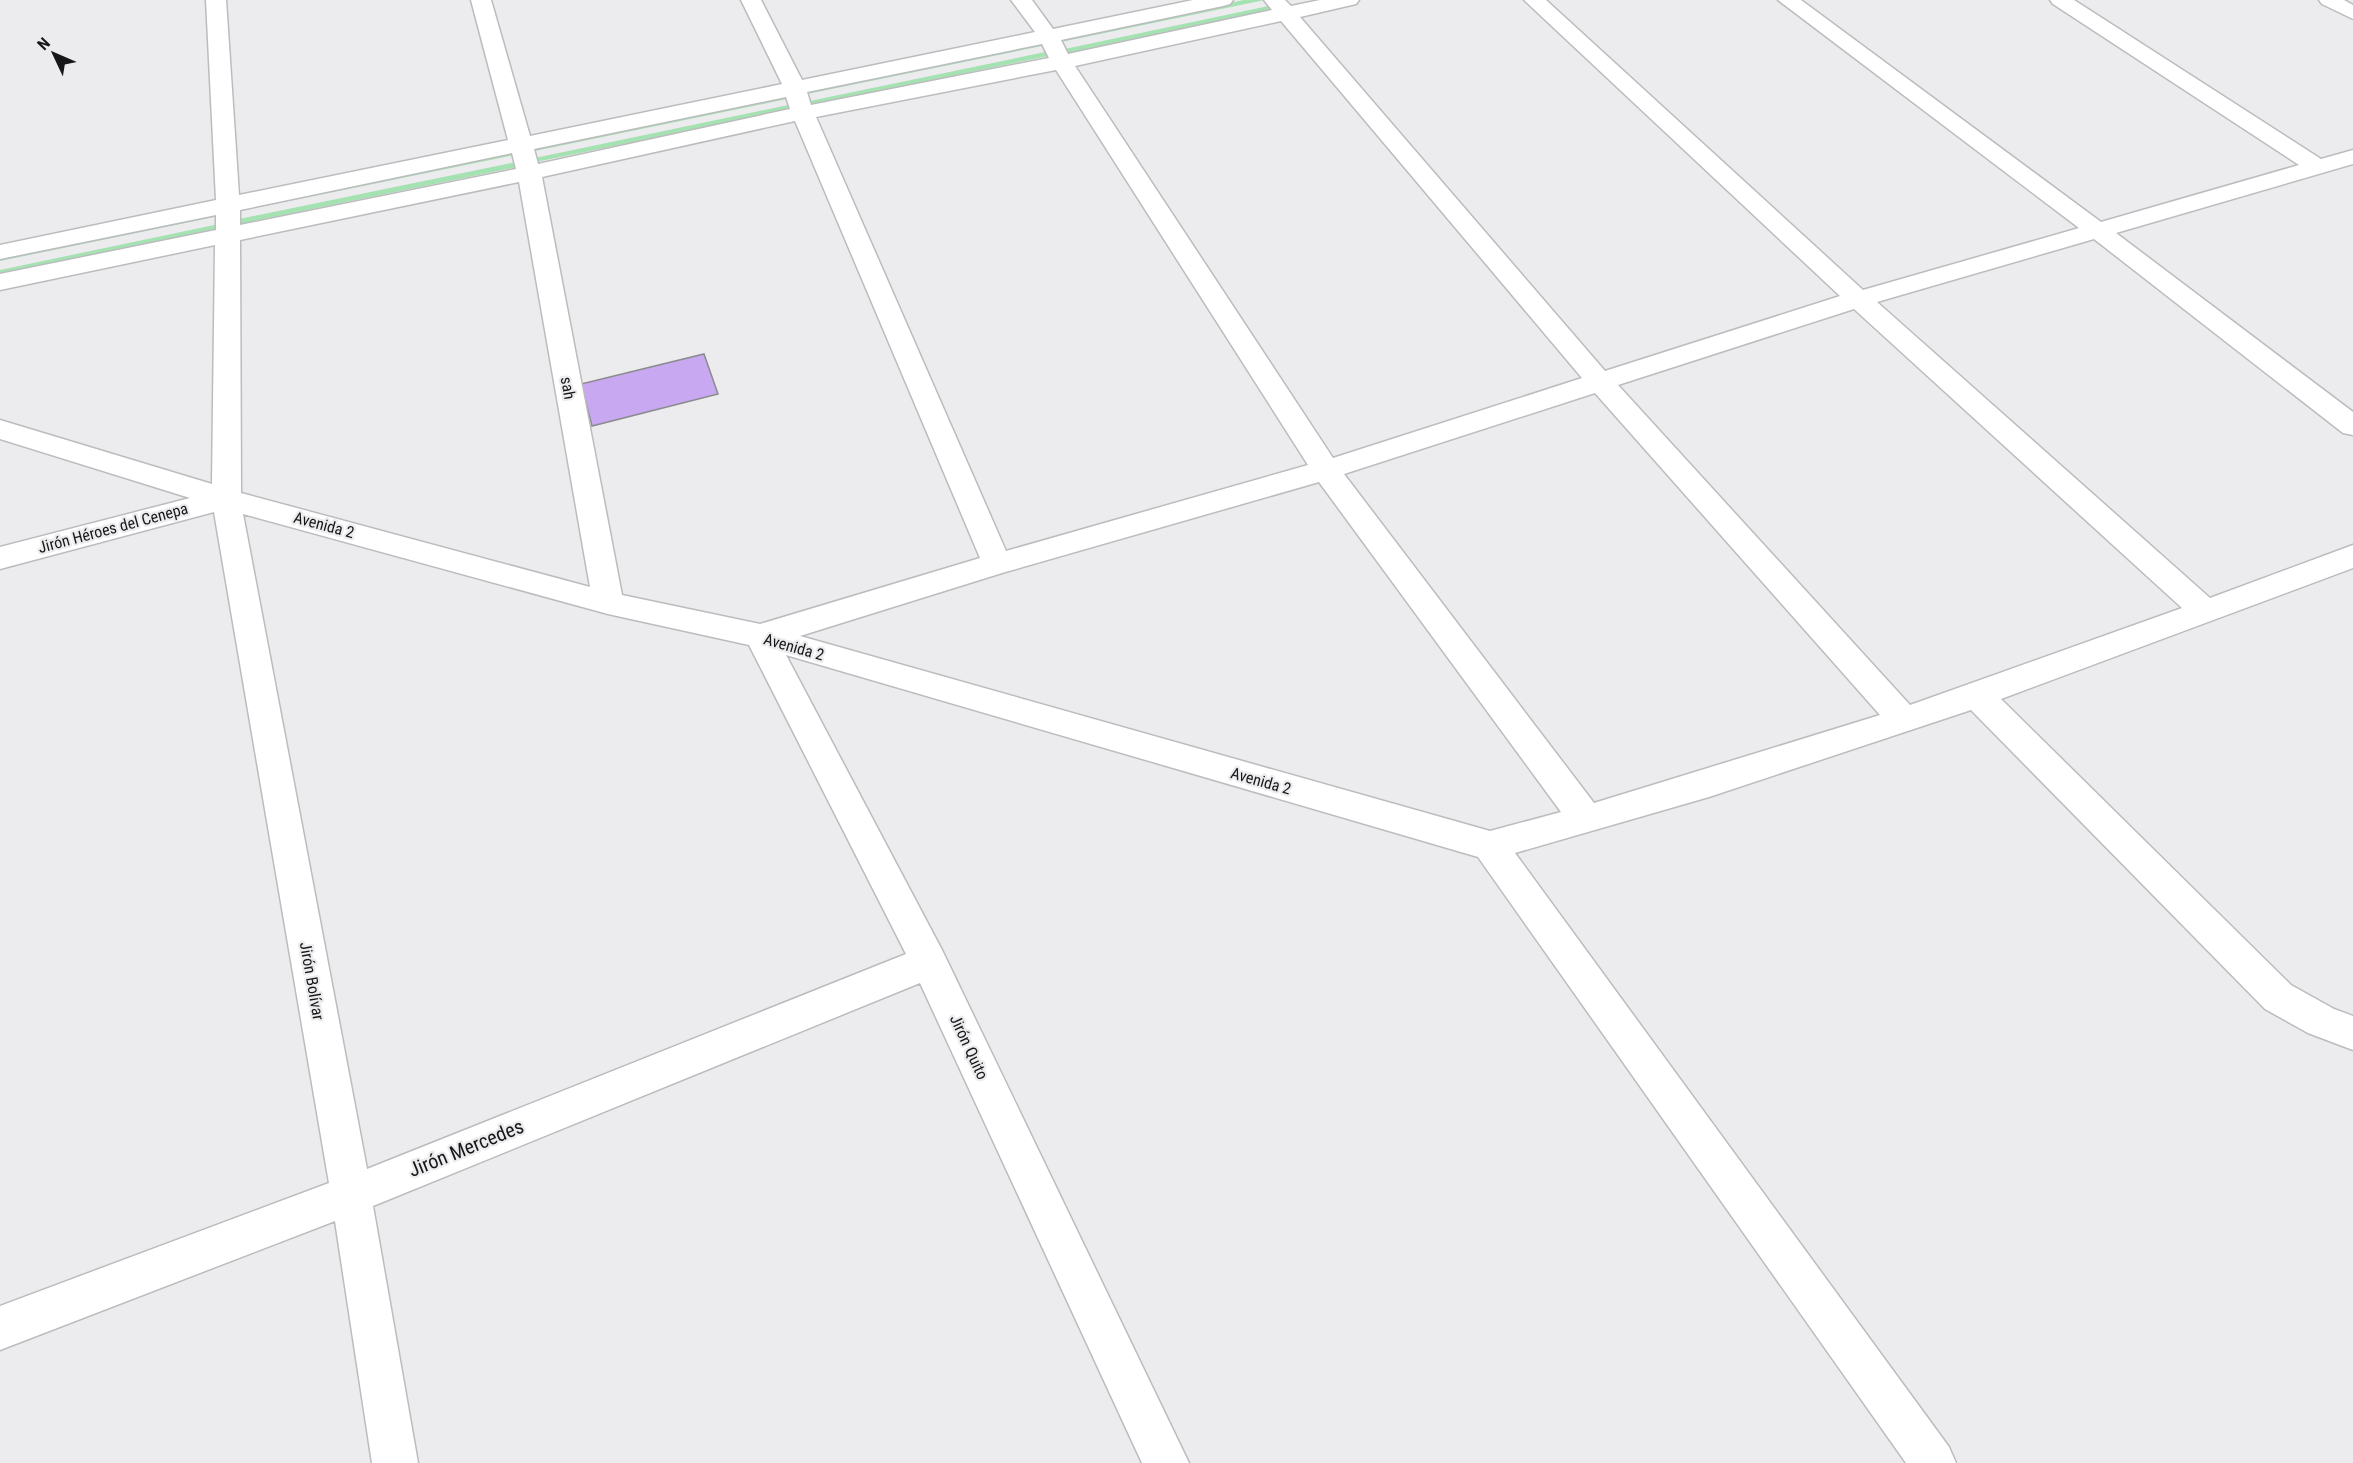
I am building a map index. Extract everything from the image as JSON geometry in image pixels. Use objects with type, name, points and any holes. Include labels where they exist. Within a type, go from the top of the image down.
[{"type":"street","name":"Jirón Bolívar","points":[[216,0],[228,206],[226,499],[351,1195],[395,1463]]},
{"type":"street","name":"sah","points":[[481,0],[529,173],[608,603]]},
{"type":"street","points":[[751,0],[799,101],[997,564]]},
{"type":"street","points":[[1021,0],[1048,36],[1062,62],[1326,470],[1587,820]]},
{"type":"street","points":[[0,282],[529,173],[1048,36],[1223,0]]},
{"type":"street","points":[[0,252],[523,146],[799,101],[1062,62],[1278,7],[1349,0]]},
{"type":"street","points":[[1534,0],[1858,299],[2206,612]]},
{"type":"street","points":[[1788,0],[2097,230],[2353,426]]},
{"type":"street","points":[[2060,0],[2316,166]]},
{"type":"street","points":[[2330,0],[2353,13]]},
{"type":"street","points":[[1278,7],[1599,381],[1904,720]]},
{"type":"street","points":[[760,636],[997,564],[1326,470],[1858,299],[2353,156]]},
{"type":"street","name":"Avenida 2","points":[[0,429],[226,499],[608,603],[760,636],[1490,846]]},
{"type":"street","name":"Jirón Héroes del Cenepa","points":[[0,558],[226,499]]},
{"type":"street","points":[[1933,1463],[1490,846],[1587,820],[1904,720],[2206,612],[2353,556]]},
{"type":"street","name":"Jirón Quito","points":[[760,636],[929,962],[1166,1463]]},
{"type":"street","points":[[1977,694],[2278,996],[2321,1021],[2353,1033]]},
{"type":"street","name":"Jirón Mercedes","points":[[0,1328],[351,1195],[929,962]]},
{"type":"green space","points":[[1244,0],[1265,0],[1056,43],[1054,39]]},
{"type":"green space","points":[[1273,5],[1277,9],[1063,54],[1060,50]]},
{"type":"green space","points":[[1044,41],[1047,45],[802,95],[801,91]]},
{"type":"green space","points":[[1050,51],[1053,55],[807,106],[805,102]]},
{"type":"green space","points":[[790,93],[792,98],[530,152],[529,147]]},
{"type":"green space","points":[[793,104],[795,109],[531,163],[530,159]]},
{"type":"green space","points":[[519,149],[520,154],[235,212],[235,207]]},
{"type":"green space","points":[[521,161],[522,166],[235,225],[234,220]]},
{"type":"green space","points":[[220,210],[219,216],[0,261],[0,256]]},
{"type":"green space","points":[[219,224],[219,229],[0,275],[0,270]]},
{"type":"building","points":[[704,354],[718,394],[592,426],[581,384]]}]
